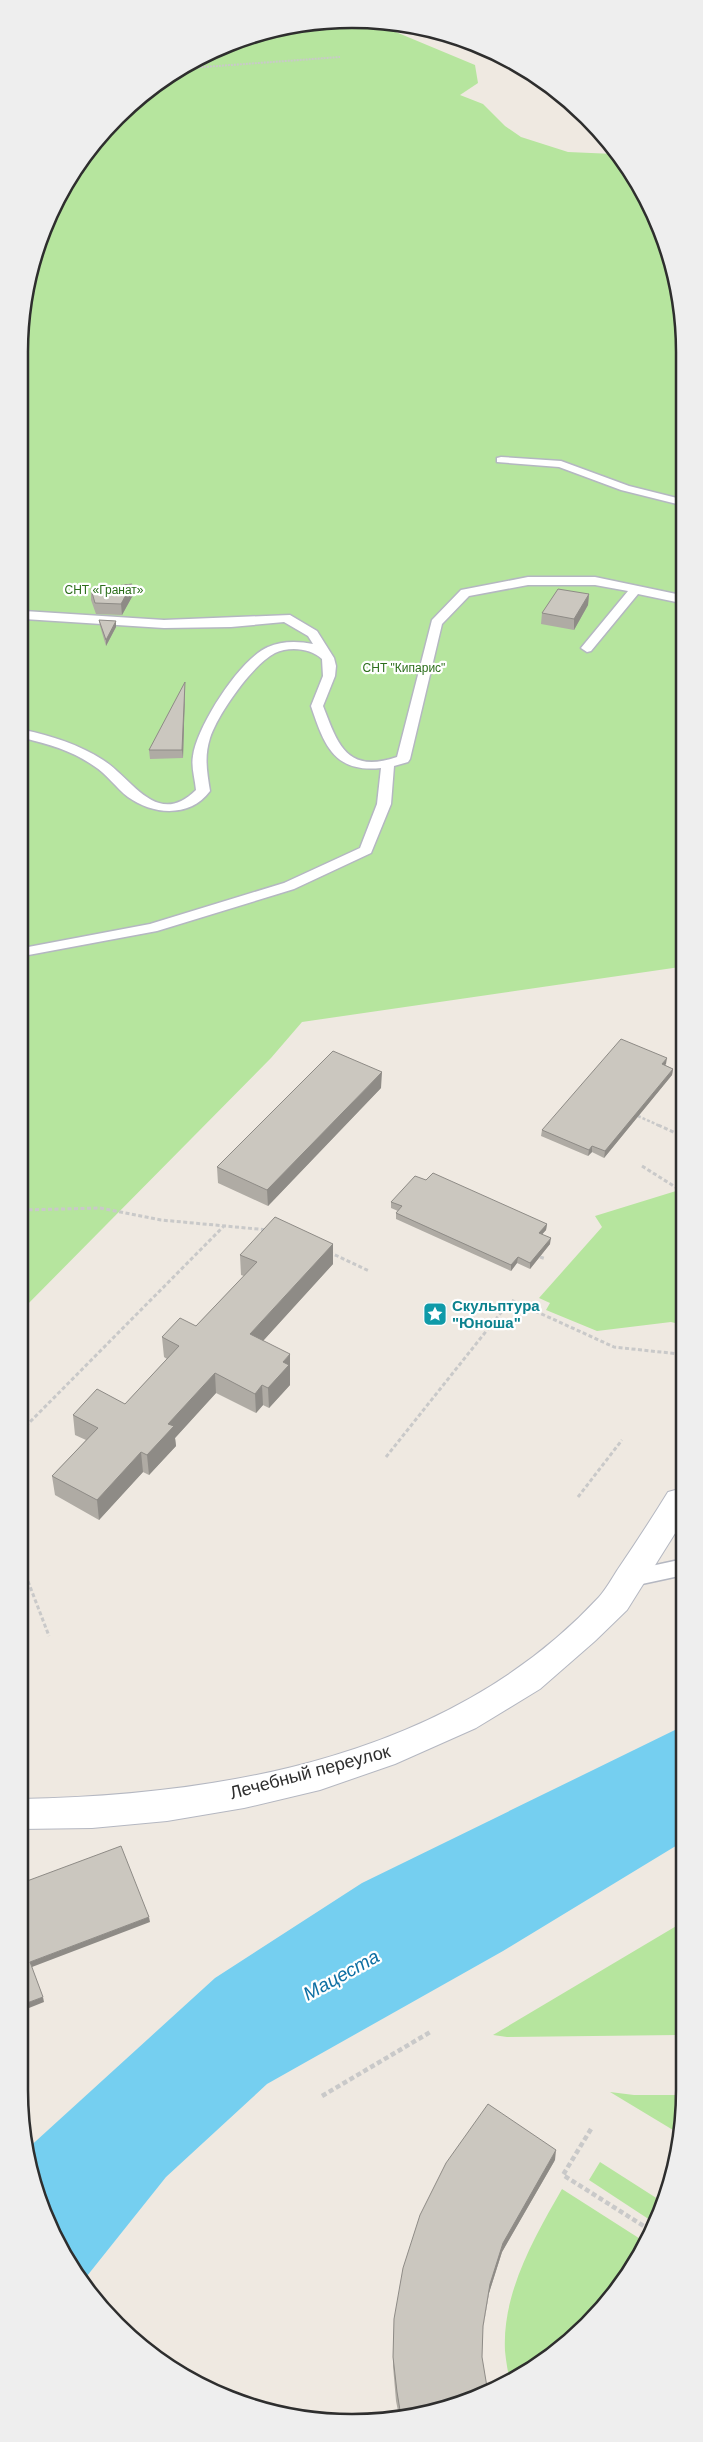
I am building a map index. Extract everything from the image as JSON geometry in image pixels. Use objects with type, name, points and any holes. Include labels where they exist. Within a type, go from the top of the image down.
[{"type":"street","name":"Лечебный переулок","points":[[28,1814],[71,1815],[167,1807],[262,1789],[368,1760],[419,1739],[485,1706],[528,1679],[577,1639],[619,1596],[676,1506]]},
{"type":"lane","points":[[501,460],[561,464],[625,488],[676,501]]},
{"type":"lane","points":[[28,615],[80,617],[164,624],[231,623],[286,618],[313,634],[330,665],[328,680],[317,706],[334,747],[350,760],[371,765],[388,765],[403,759],[436,623],[465,593],[528,580],[595,581],[676,598]]},
{"type":"lane","points":[[587,648],[635,590]]},
{"type":"lane","points":[[28,735],[70,746],[101,764],[131,793],[145,802],[170,808],[191,803],[203,791],[199,755],[210,722],[253,666],[270,650],[293,644],[310,647],[325,656]]},
{"type":"lane","points":[[28,951],[152,928],[288,886],[366,850],[384,804],[388,765]]},
{"type":"lane","points":[[628,1579],[676,1569]]},
{"type":"path","points":[[196,68],[340,57]]},
{"type":"path","points":[[638,1116],[676,1132]]},
{"type":"path","points":[[642,1166],[676,1187]]},
{"type":"path","points":[[28,1210],[100,1208],[161,1220],[277,1231]]},
{"type":"path","points":[[28,1424],[224,1226]]},
{"type":"path","points":[[328,1251],[369,1271]]},
{"type":"path","points":[[540,1257],[546,1260]]},
{"type":"path","points":[[386,1458],[511,1300],[614,1347],[676,1354]]},
{"type":"path","points":[[578,1497],[622,1440]]},
{"type":"path","points":[[28,1581],[49,1636]]},
{"type":"path","points":[[322,2096],[432,2031]]},
{"type":"path","points":[[591,2129],[563,2175],[645,2227]]},
{"type":"green space","points":[[330,28],[391,30],[475,65],[478,83],[460,95],[483,104],[505,126],[521,137],[568,152],[609,154],[642,208],[658,247],[673,309],[676,352],[676,968],[302,1022],[271,1058],[28,1304],[28,330],[30,309],[39,268],[45,247],[61,208],[94,154],[122,122],[171,82],[228,52],[288,34]]},
{"type":"green space","points":[[676,1191],[676,1323],[671,1322],[597,1331],[546,1310],[550,1303],[539,1298],[602,1227],[595,1216]]},
{"type":"green space","points":[[676,1926],[676,2035],[507,2037],[493,2035]]},
{"type":"green space","points":[[610,2092],[634,2095],[676,2095],[673,2130]]},
{"type":"green space","points":[[600,2162],[657,2198],[649,2219],[589,2180]]},
{"type":"green space","points":[[562,2189],[640,2238],[609,2288],[581,2320],[549,2348],[508,2374],[505,2351],[505,2329],[509,2308],[514,2287],[541,2227]]},
{"type":"water","name":"Мацеста","points":[[676,1729],[676,1846],[503,1951],[267,2084],[166,2177],[86,2277],[61,2234],[52,2214],[39,2174],[32,2144],[215,1978],[362,1883]]},
{"type":"building","points":[[132,584],[121,604],[95,603],[91,589]]},
{"type":"building","points":[[558,589],[589,594],[574,619],[542,613]]},
{"type":"building","points":[[99,620],[116,621],[106,640]]},
{"type":"building","points":[[185,682],[182,750],[149,750]]},
{"type":"building","points":[[621,1039],[667,1058],[662,1064],[673,1069],[605,1151],[592,1146],[589,1150],[542,1130]]},
{"type":"building","points":[[333,1051],[382,1072],[267,1190],[217,1167]]},
{"type":"building","points":[[433,1173],[547,1224],[539,1233],[551,1238],[530,1263],[518,1257],[511,1265],[396,1213],[402,1206],[391,1202],[415,1176],[426,1180]]},
{"type":"building","points":[[275,1217],[333,1244],[250,1334],[290,1354],[283,1362],[289,1365],[268,1388],[262,1385],[255,1394],[215,1373],[168,1424],[174,1426],[147,1455],[141,1452],[97,1500],[52,1476],[98,1428],[73,1415],[97,1389],[125,1404],[179,1346],[162,1337],[180,1318],[196,1326],[257,1262],[240,1255]]},
{"type":"building","points":[[121,1846],[149,1917],[30,1962],[43,1997],[28,2003],[28,1881]]},
{"type":"building","points":[[488,2104],[556,2150],[503,2243],[490,2284],[483,2326],[482,2357],[487,2385],[456,2397],[400,2411],[393,2357],[394,2319],[403,2268],[420,2215],[446,2163]]},
{"type":"place","name":"Скульптура \"Юноша\"","points":[[435,1314]]},
{"type":"park label","name":"СНТ «Гранат»","points":[[104,590]]},
{"type":"park label","name":"СНТ \"Кипарис\"","points":[[404,668]]}]
